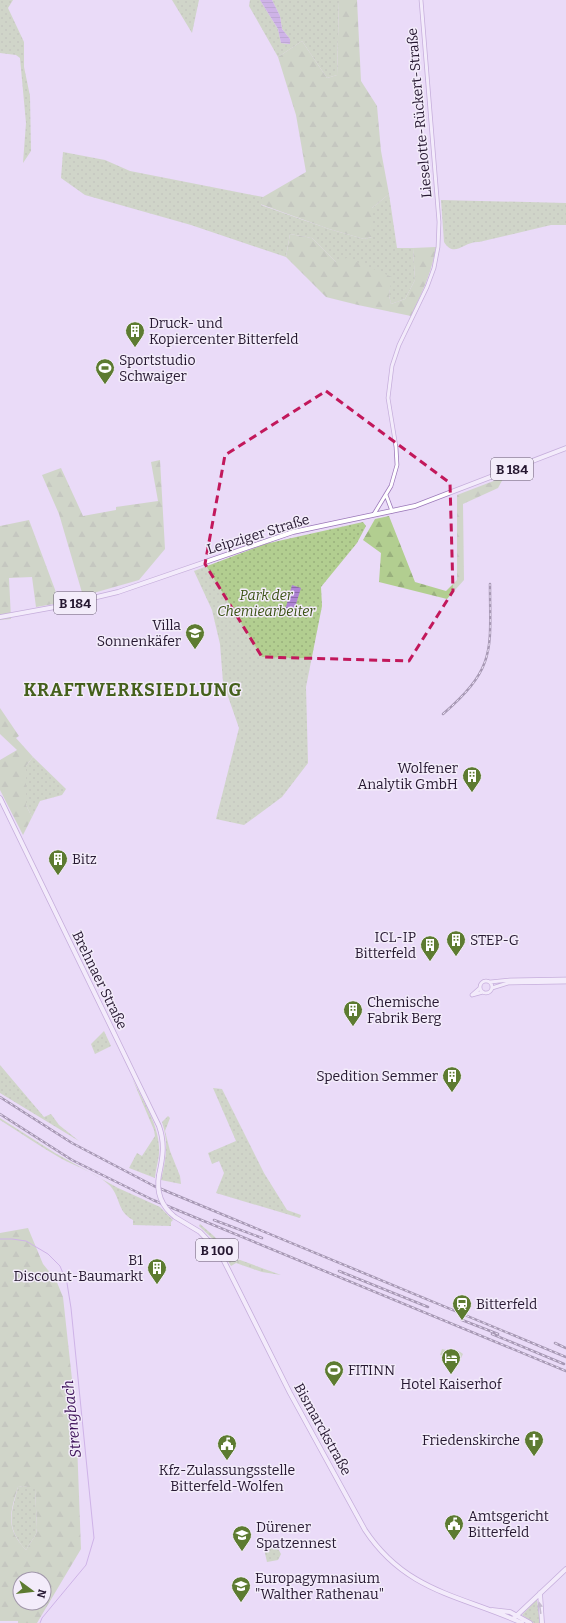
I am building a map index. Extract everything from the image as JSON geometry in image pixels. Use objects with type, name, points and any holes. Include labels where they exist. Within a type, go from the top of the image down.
[{"type":"main road","name":"Leipziger Straße","points":[[0,617],[55,607],[118,592],[293,532],[427,502],[566,448]]},
{"type":"main road","name":"Brehnaer Straße","points":[[0,798],[158,1126],[163,1147],[158,1189],[161,1201],[168,1211],[175,1217]]},
{"type":"main road","name":"Bismarckstraße","points":[[175,1217],[200,1232],[220,1253],[290,1393],[370,1538],[391,1560],[417,1580],[454,1598],[491,1610],[522,1623]]},
{"type":"main road","points":[[513,1620],[566,1569]]},
{"type":"main road","points":[[540,1593],[542,1623]]},
{"type":"main road","name":"Bismarckstraße","points":[[491,1610],[501,1610],[517,1615],[530,1623]]},
{"type":"street","name":"Lieselotte-Rückert-Straße","points":[[374,514],[386,495],[395,474],[397,456],[389,408],[391,372],[399,345],[432,273],[437,254],[439,224],[421,0]]},
{"type":"street","points":[[386,495],[392,511]]},
{"type":"street","points":[[566,979],[483,982],[480,988],[472,995],[489,992],[492,988],[508,983],[566,982]]},
{"type":"street","points":[[490,982],[492,988]]},
{"type":"street","points":[[480,988],[484,992]]},
{"type":"highlighted area","points":[[326,391],[450,483],[453,591],[409,661],[262,657],[205,564],[225,455]]},
{"type":"green space","points":[[0,0],[13,0],[8,8],[24,42],[24,67],[30,96],[31,151],[23,163],[26,123],[20,58],[16,55],[0,53]]},
{"type":"green space","points":[[172,0],[199,0],[192,33]]},
{"type":"green space","points":[[250,0],[260,0],[278,29],[281,43],[289,44],[290,39],[282,29],[280,16],[272,0],[339,0],[337,75],[327,78],[302,41],[278,57],[249,6]]},
{"type":"green space","points":[[339,0],[357,0],[361,81],[377,106],[381,151],[389,194],[372,208],[372,237],[364,239],[329,229],[260,204],[263,197],[306,172],[296,115],[278,57],[302,41],[327,78],[337,75]]},
{"type":"green space","points":[[63,152],[105,160],[130,171],[263,197],[261,205],[329,229],[364,239],[372,237],[372,208],[389,194],[397,248],[413,248],[415,280],[405,299],[391,304],[389,295],[391,277],[336,262],[312,238],[290,234],[286,257],[191,225],[85,195],[61,178]]},
{"type":"green space","points":[[441,200],[566,203],[566,225],[551,225],[479,242],[473,242],[460,248],[452,249],[444,242]]},
{"type":"green space","points":[[290,234],[312,238],[336,262],[347,258],[392,277],[389,295],[391,304],[405,299],[415,280],[413,248],[436,247],[423,291],[411,316],[326,297],[286,257]]},
{"type":"green space","points":[[160,460],[165,549],[139,580],[83,596],[59,514],[42,475],[61,468],[83,516],[116,510],[116,507],[158,501],[151,462]]},
{"type":"green space","points":[[504,477],[498,488],[463,504],[464,580],[447,599],[379,582],[381,553],[363,540],[375,519],[389,516],[415,582],[446,591],[457,580],[457,495]]},
{"type":"green space","points":[[29,520],[60,603],[36,607],[32,577],[9,578],[11,619],[0,620],[0,526]]},
{"type":"green space","name":"Park der Chemiearbeiter","points":[[363,522],[366,526],[357,543],[321,587],[322,606],[306,687],[308,763],[282,797],[244,825],[216,819],[239,728],[223,682],[220,644],[212,610],[194,571],[265,544]]},
{"type":"green space","points":[[0,708],[19,736],[16,738],[33,757],[26,766],[26,805],[32,817],[23,835],[0,790],[0,760],[17,750],[0,734]]},
{"type":"green space","points":[[33,757],[66,789],[62,795],[40,801],[32,817],[26,805],[26,766]]},
{"type":"green space","points":[[104,1031],[111,1046],[95,1054],[91,1044]]},
{"type":"green space","points":[[0,1065],[44,1117],[51,1114],[59,1125],[79,1141],[0,1093]]},
{"type":"green space","points":[[132,1078],[149,1111],[156,1129],[159,1155],[155,1178],[129,1168],[137,1153],[142,1156],[155,1136],[154,1130]]},
{"type":"green space","points":[[213,1088],[222,1089],[264,1173],[287,1210],[301,1215],[300,1218],[216,1193],[224,1173],[219,1161],[212,1164],[208,1153],[236,1141]]},
{"type":"green space","points":[[168,1116],[170,1118],[165,1131],[170,1151],[180,1176],[181,1184],[161,1180],[166,1151],[166,1137],[162,1122]]},
{"type":"green space","points":[[0,1118],[55,1153],[88,1171],[62,1159],[0,1120]]},
{"type":"green space","points":[[99,1178],[160,1207],[173,1220],[171,1222],[171,1226],[133,1225],[133,1220],[121,1208],[112,1188]]},
{"type":"green space","points":[[200,1224],[215,1237],[229,1256],[281,1275],[262,1272],[236,1263],[231,1266],[217,1243],[199,1226]]},
{"type":"green space","points":[[28,1228],[43,1264],[56,1280],[63,1297],[76,1416],[81,1549],[52,1598],[52,1571],[12,1571],[12,1611],[44,1611],[37,1623],[0,1621],[0,1233]],"holes":[[[24,1486],[35,1489],[37,1528],[36,1534],[26,1550],[15,1535],[12,1527],[11,1513],[18,1487]]]},
{"type":"green space","points":[[442,1349],[458,1351],[463,1354],[459,1362],[440,1355]]},
{"type":"green space","points":[[24,1486],[35,1488],[37,1528],[36,1534],[26,1550],[19,1542],[12,1527],[13,1505],[18,1487]]},
{"type":"green space","points":[[275,1543],[281,1554],[278,1560],[267,1562],[264,1549]]},
{"type":"green space","points":[[536,1600],[540,1623],[534,1623],[522,1615]]},
{"type":"shaded area","points":[[260,0],[272,0],[280,16],[282,29],[290,39],[290,44],[281,43],[278,29]]},
{"type":"shaded area","points":[[292,585],[301,588],[292,617],[284,614]]},
{"type":"waterway","name":"Strengbach","points":[[0,1239],[26,1241],[48,1254],[60,1266],[67,1283],[71,1308],[94,1538],[86,1565],[42,1618],[40,1623]]},
{"type":"railway","points":[[443,714],[461,698],[482,670],[487,656],[489,642],[490,584]]},
{"type":"railway","points":[[0,1097],[72,1143],[154,1186],[566,1357]]},
{"type":"railway","points":[[0,1114],[72,1160],[153,1200],[566,1371]]},
{"type":"railway","points":[[214,1220],[262,1238]]},
{"type":"railway","points":[[339,1271],[428,1307]]},
{"type":"railway","points":[[462,1320],[498,1334]]},
{"type":"railway","points":[[492,1334],[564,1364]]},
{"type":"railway","points":[[555,1343],[566,1348]]},
{"type":"place","name":"Druck- und Kopiercenter Bitterfeld","points":[[135,348]]},
{"type":"place","name":"Sportstudio Schwaiger","points":[[105,385]]},
{"type":"place","name":"Villa Sonnenkäfer","points":[[195,650]]},
{"type":"place","name":"Wolfener Analytik GmbH","points":[[472,793]]},
{"type":"place","name":"Bitz","points":[[58,876]]},
{"type":"place","name":"STEP-G","points":[[456,957]]},
{"type":"place","name":"ICL-IP Bitterfeld","points":[[430,962]]},
{"type":"place","name":"Chemische Fabrik Berg","points":[[353,1027]]},
{"type":"place","name":"Spedition Semmer","points":[[452,1093]]},
{"type":"place","name":"B1 Discount-Baumarkt","points":[[157,1285]]},
{"type":"place","name":"Bitterfeld","points":[[462,1321]]},
{"type":"place","name":"Hotel Kaiserhof","points":[[451,1375]]},
{"type":"place","name":"FITINN","points":[[334,1387]]},
{"type":"place","name":"Friedenskirche","points":[[534,1457]]},
{"type":"place","name":"Kfz-Zulassungsstelle Bitterfeld-Wolfen","points":[[227,1461]]},
{"type":"place","name":"Amtsgericht Bitterfeld","points":[[454,1541]]},
{"type":"place","name":"Dürener Spatzennest","points":[[242,1552]]},
{"type":"place","name":"Europagymnasium \"Walther Rathenau\"","points":[[241,1603]]},
{"type":"district","name":"KRAFTWERKSIEDLUNG","points":[[133,690]]}]
